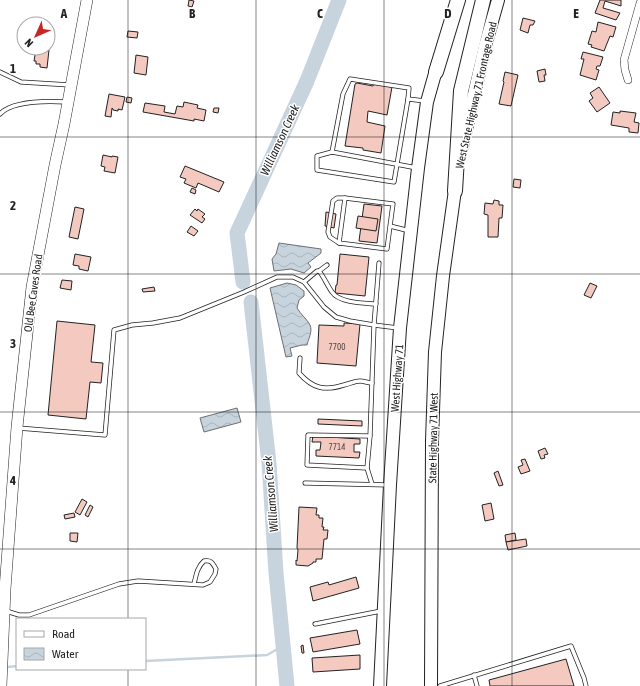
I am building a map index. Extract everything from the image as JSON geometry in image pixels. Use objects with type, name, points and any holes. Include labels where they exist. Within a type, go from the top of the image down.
[{"type":"highway","points":[[436,72],[458,0]]},
{"type":"highway","points":[[455,191],[461,90],[483,0]]},
{"type":"main road","name":"West Highway 71","points":[[380,686],[390,485],[400,328],[418,168],[428,102],[436,72],[451,0]]},
{"type":"main road","name":"West State Highway 71 Frontage Road","points":[[455,191],[462,149],[485,46],[498,0]]},
{"type":"main road","name":"State Highway 71 West","points":[[431,686],[432,441],[435,352],[442,276],[455,191]]},
{"type":"street","name":"Old Bee Caves Road","points":[[1,686],[4,611],[2,589],[32,287],[87,0]]},
{"type":"street","points":[[628,80],[624,60],[640,3]]},
{"type":"lane","points":[[0,72],[21,82],[71,85]]},
{"type":"lane","points":[[332,152],[343,94],[350,79],[409,88],[408,99],[397,165],[394,182],[317,170],[317,156],[332,152],[397,165],[418,168]]},
{"type":"lane","points":[[408,99],[428,102]]},
{"type":"lane","points":[[0,114],[4,110],[31,102],[68,102]]},
{"type":"lane","points":[[337,198],[345,198],[393,204],[387,249],[339,242],[330,237],[328,232],[333,201],[337,198]]},
{"type":"lane","points":[[339,242],[345,198]]},
{"type":"lane","points":[[390,226],[411,231]]},
{"type":"lane","points":[[372,484],[367,468],[370,436],[374,325],[379,263]]},
{"type":"lane","points":[[304,282],[327,265]]},
{"type":"lane","points":[[319,270],[333,294],[343,300],[376,304]]},
{"type":"lane","points":[[17,428],[105,435],[114,330],[132,325],[180,318],[277,277],[293,277],[304,282],[324,307],[336,317],[350,321],[400,328]]},
{"type":"lane","points":[[300,358],[299,373],[311,385],[320,388],[331,388],[359,381],[372,383]]},
{"type":"lane","points":[[367,468],[307,465],[308,435],[370,436]]},
{"type":"lane","points":[[304,483],[390,485]]},
{"type":"lane","points":[[4,611],[19,615],[29,615],[119,584],[138,581],[203,585],[210,582],[215,574],[216,569],[213,563],[209,560],[200,564],[194,584]]},
{"type":"lane","points":[[315,624],[384,611]]},
{"type":"lane","points":[[440,686],[571,646],[586,686]]},
{"type":"lane","points":[[474,675],[476,686]]},
{"type":"water","points":[[279,243],[321,249],[321,253],[308,263],[311,267],[304,273],[291,269],[274,271],[272,259],[276,254]]},
{"type":"water","points":[[287,283],[296,285],[304,291],[304,296],[299,300],[297,308],[309,323],[311,330],[307,345],[290,348],[292,356],[286,357],[270,288]]},
{"type":"water","points":[[237,408],[241,422],[204,432],[200,418]]},
{"type":"building","points":[[189,0],[194,1],[192,7],[188,6]]},
{"type":"building","points":[[600,0],[621,0],[621,6],[605,1],[603,8],[620,13],[616,20],[595,13]]},
{"type":"building","points":[[523,18],[535,21],[533,25],[530,25],[528,33],[520,30]]},
{"type":"building","points":[[598,22],[616,27],[613,37],[610,36],[604,51],[591,47],[592,45],[588,44],[592,31],[596,32]]},
{"type":"building","points":[[128,31],[138,32],[137,38],[127,37]]},
{"type":"building","points":[[583,52],[603,57],[600,66],[597,66],[596,69],[599,70],[596,80],[580,75],[584,59],[581,59]]},
{"type":"building","points":[[136,55],[148,57],[146,75],[134,73]]},
{"type":"building","points":[[35,56],[48,56],[47,68],[40,67],[40,64],[36,64],[36,61],[34,61]]},
{"type":"building","points":[[545,69],[545,81],[539,82],[537,71]]},
{"type":"building","points":[[505,72],[518,75],[511,106],[499,104]]},
{"type":"building","points":[[355,84],[392,87],[387,115],[368,111],[367,122],[385,126],[381,153],[363,150],[363,148],[345,146]]},
{"type":"building","points":[[599,87],[610,103],[597,112],[589,101],[593,98],[590,93]]},
{"type":"building","points":[[109,94],[125,97],[122,110],[113,110],[112,108],[111,117],[105,116]]},
{"type":"building","points":[[127,97],[132,98],[131,103],[126,102]]},
{"type":"building","points":[[184,102],[198,105],[197,108],[206,110],[204,121],[194,119],[194,121],[143,112],[145,103],[165,106],[164,112],[175,114],[177,106],[183,107]]},
{"type":"building","points":[[214,108],[219,108],[218,113],[213,112]]},
{"type":"building","points":[[620,111],[636,113],[634,122],[639,123],[638,133],[629,132],[629,128],[611,125],[613,112],[620,113]]},
{"type":"building","points":[[103,155],[118,157],[115,173],[104,171],[105,167],[101,166]]},
{"type":"building","points":[[185,166],[224,182],[219,192],[198,183],[196,188],[184,183],[186,179],[180,177]]},
{"type":"building","points":[[514,179],[521,180],[520,188],[513,187]]},
{"type":"building","points":[[192,188],[196,190],[195,194],[190,192]]},
{"type":"building","points":[[494,200],[499,201],[499,205],[503,205],[502,218],[499,218],[498,237],[488,237],[488,215],[484,214],[485,203],[493,204]]},
{"type":"building","points":[[364,204],[382,206],[377,243],[359,241]]},
{"type":"building","points":[[75,207],[84,209],[78,239],[69,237]]},
{"type":"building","points":[[195,209],[197,211],[198,209],[205,214],[202,217],[205,219],[202,223],[190,215]]},
{"type":"building","points":[[326,212],[336,214],[334,228],[325,226]]},
{"type":"building","points":[[358,216],[378,219],[376,231],[356,228]]},
{"type":"building","points":[[191,226],[198,231],[194,236],[187,232]]},
{"type":"building","points":[[75,254],[91,257],[88,271],[79,269],[79,266],[73,265]]},
{"type":"building","points":[[340,254],[369,257],[365,296],[335,293]]},
{"type":"building","points":[[62,280],[72,281],[71,290],[60,288]]},
{"type":"building","points":[[590,283],[597,286],[591,298],[584,295]]},
{"type":"building","points":[[154,287],[155,291],[143,292],[142,289]]},
{"type":"building","points":[[57,321],[95,325],[91,362],[103,363],[101,383],[90,382],[86,419],[48,415]]},
{"type":"building","points":[[344,323],[360,324],[356,366],[317,363],[319,325],[344,326]]},
{"type":"building","points":[[318,419],[362,421],[362,426],[318,424]]},
{"type":"building","points":[[313,436],[360,439],[360,444],[354,444],[354,452],[360,452],[359,458],[316,456],[316,450],[320,450],[321,442],[312,442]]},
{"type":"building","points":[[545,448],[548,454],[544,455],[545,458],[541,459],[538,451]]},
{"type":"building","points":[[525,459],[530,471],[521,474],[518,467],[523,465],[521,460]]},
{"type":"building","points":[[498,471],[503,485],[499,486],[494,473]]},
{"type":"building","points":[[82,499],[87,502],[80,515],[75,512]]},
{"type":"building","points":[[491,503],[494,519],[485,521],[482,505]]},
{"type":"building","points":[[90,505],[93,507],[88,517],[85,515]]},
{"type":"building","points":[[299,507],[317,508],[316,515],[319,515],[319,518],[323,518],[323,530],[328,530],[327,539],[324,539],[322,559],[316,559],[316,562],[313,562],[308,566],[296,565],[298,550]]},
{"type":"building","points":[[74,513],[75,517],[65,519],[64,515]]},
{"type":"building","points":[[70,533],[78,533],[77,542],[70,541]]},
{"type":"building","points":[[515,533],[516,540],[506,542],[505,535]]},
{"type":"building","points":[[526,539],[527,546],[508,550],[506,542]]},
{"type":"building","points":[[356,577],[359,588],[313,601],[310,587],[328,582],[329,585]]},
{"type":"building","points":[[357,630],[360,644],[313,652],[310,638]]},
{"type":"building","points":[[303,645],[304,653],[302,653],[301,646]]},
{"type":"building","points":[[360,655],[360,669],[313,672],[312,658]]},
{"type":"building","points":[[566,659],[574,686],[490,686],[489,680]]},
{"type":"waterway","name":"Williamson Creek","points":[[243,282],[237,233],[307,81],[339,0]]},
{"type":"waterway","name":"Williamson Creek","points":[[251,302],[269,463],[276,573],[287,686]]},
{"type":"waterway","points":[[146,661],[267,655],[283,646]]},
{"type":"waterway","points":[[8,667],[16,666]]}]
